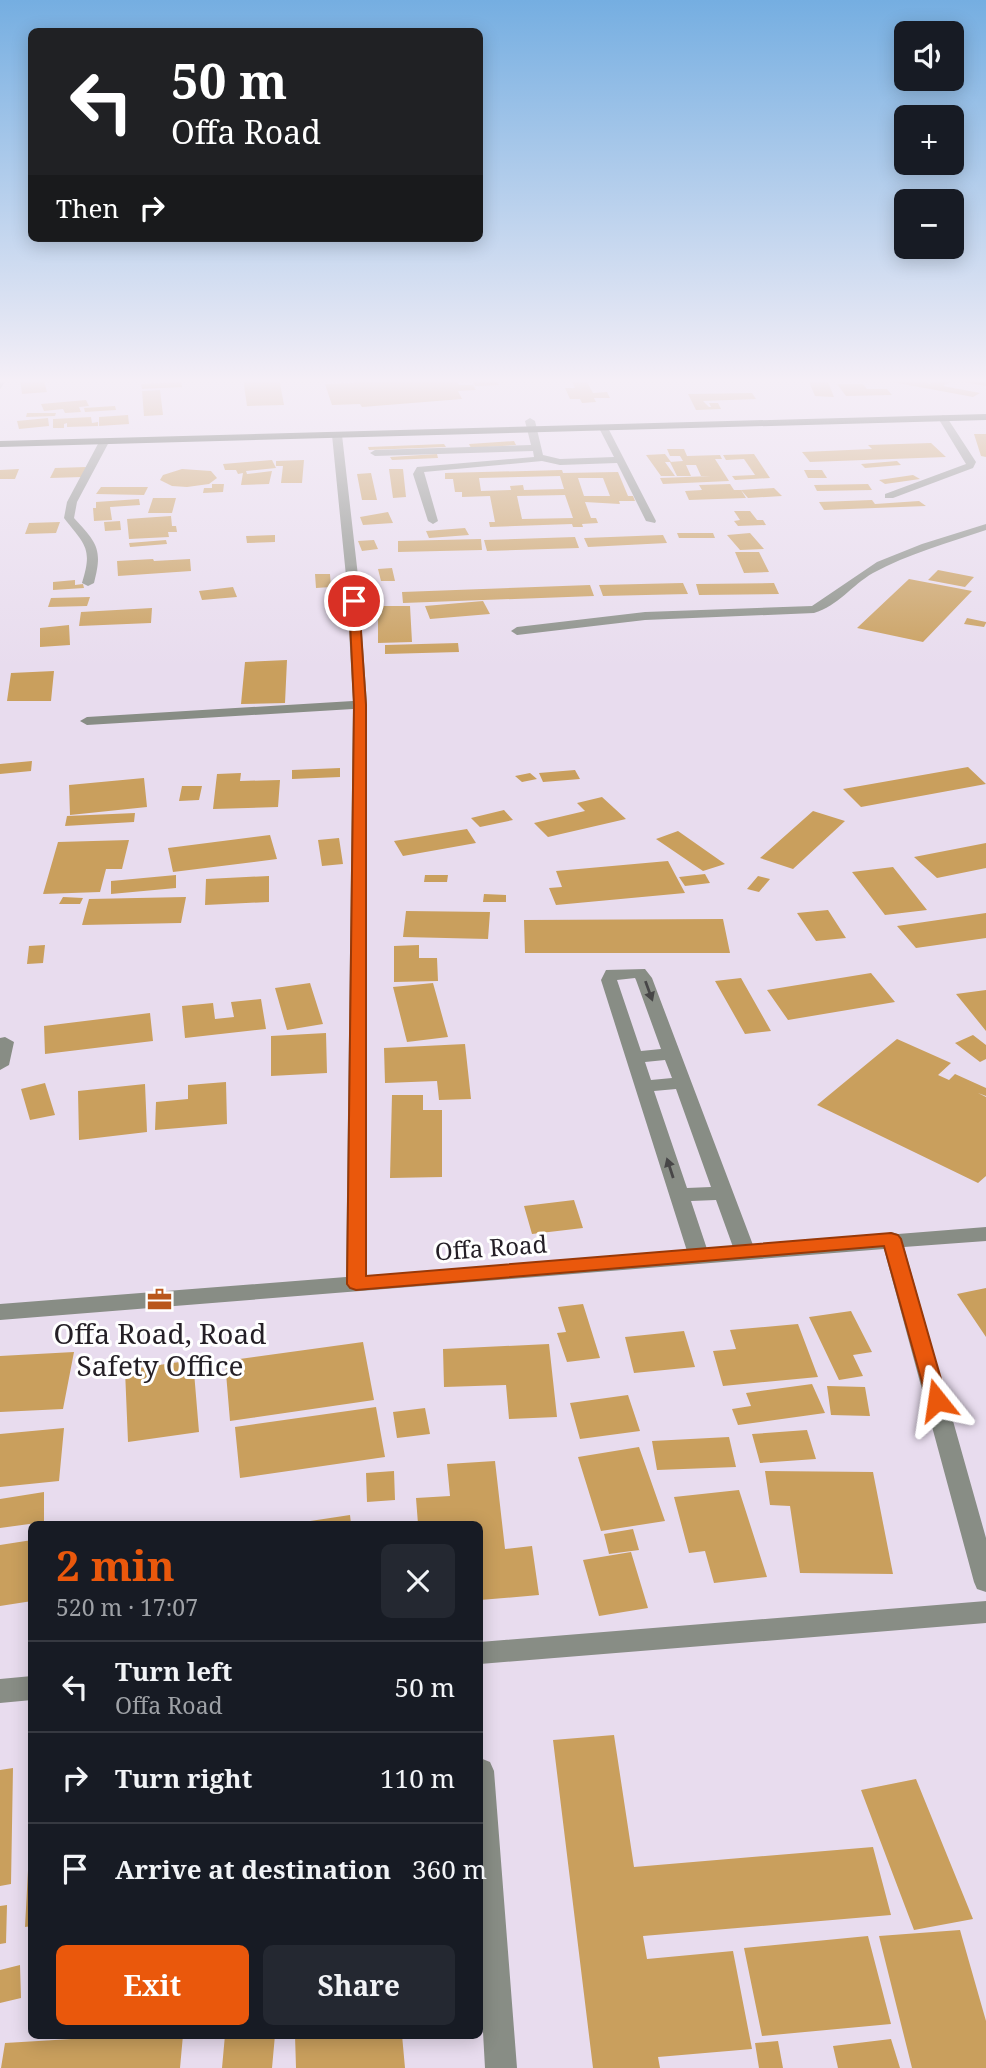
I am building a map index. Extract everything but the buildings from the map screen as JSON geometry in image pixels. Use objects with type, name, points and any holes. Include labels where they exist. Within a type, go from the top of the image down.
[{"type":"street","points":[[87,475],[72,502],[69,518],[94,547],[96,559],[88,583]]},
{"type":"street","points":[[341,475],[352,576],[360,705],[356,1284]]},
{"type":"street","points":[[418,475],[433,520]]},
{"type":"street","points":[[627,475],[651,522]]},
{"type":"street","points":[[889,496],[947,475]]},
{"type":"street","points":[[517,631],[645,616],[814,609],[830,603],[869,571],[986,527]]},
{"type":"street","points":[[87,721],[360,705]]},
{"type":"street","points":[[699,1256],[609,980],[612,974],[639,973],[644,978],[745,1252]]},
{"type":"street","points":[[0,1065],[5,1042]]},
{"type":"street","points":[[634,1057],[672,1054]]},
{"type":"street","points":[[644,1086],[683,1083]]},
{"type":"street","points":[[679,1195],[723,1193]]},
{"type":"street","name":"Offa Road","points":[[0,1312],[891,1239],[986,1234]]},
{"type":"street","points":[[891,1239],[986,1582]]},
{"type":"street","points":[[483,1653],[986,1612]]},
{"type":"street","points":[[0,1691],[28,1688]]},
{"type":"street","points":[[483,1813],[501,2068]]},
{"type":"place","name":"Offa Road, Road Safety Office","points":[[160,1299]]},
{"type":"route","points":[[354,601],[360,705],[356,1284],[891,1239],[937,1400]]}]
